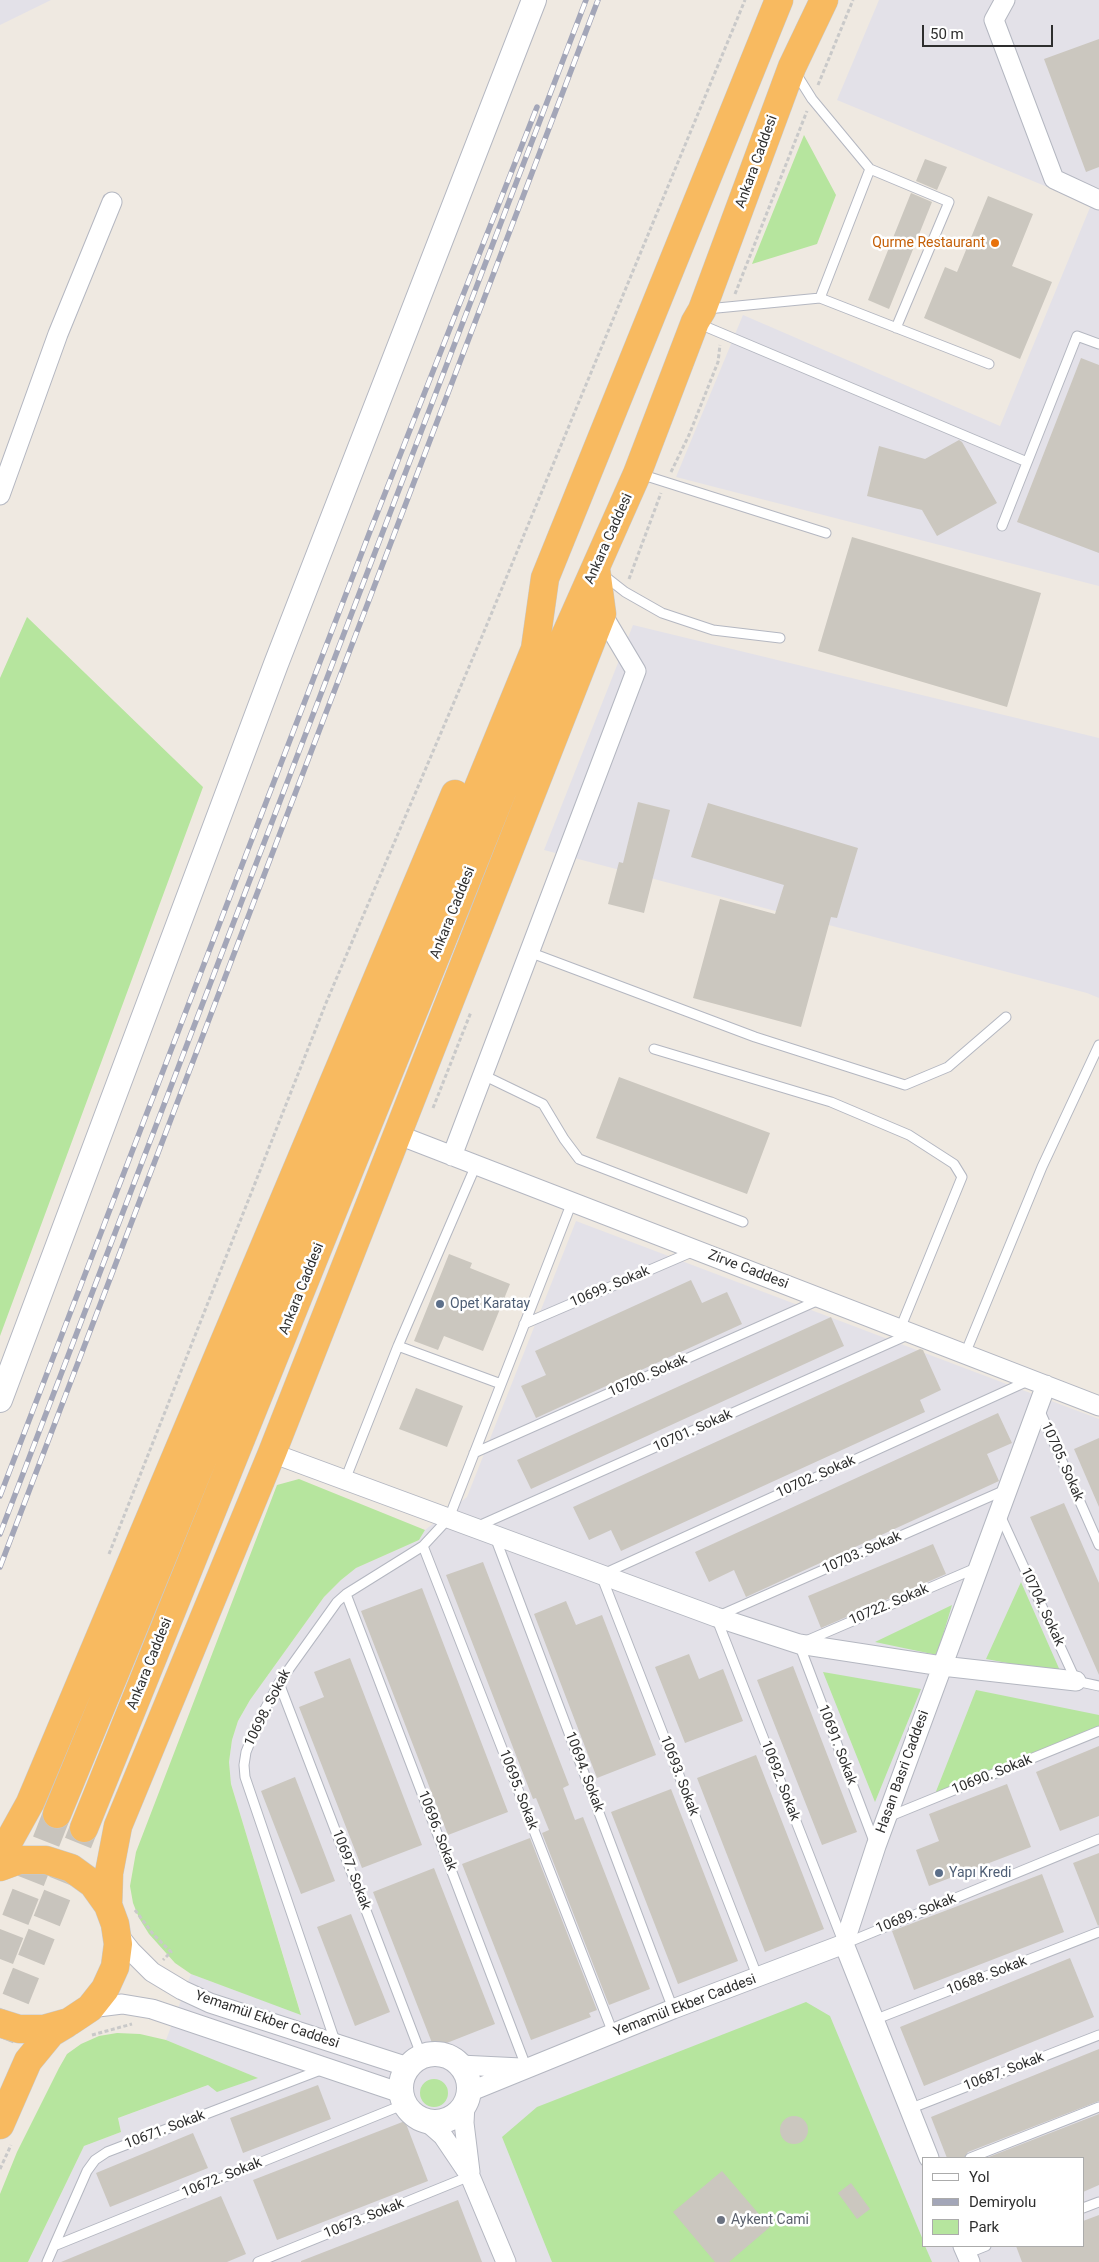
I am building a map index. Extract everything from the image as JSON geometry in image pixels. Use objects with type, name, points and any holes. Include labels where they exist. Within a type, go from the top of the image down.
[{"type":"highway","name":"Ankara Caddesi","points":[[57,1814],[535,649],[546,578],[780,0]]},
{"type":"highway","name":"Ankara Caddesi","points":[[84,1828],[562,643],[637,474],[792,67],[826,4]]},
{"type":"highway","points":[[0,2125],[28,2062],[51,2034],[79,2015],[105,1989],[115,1967],[118,1944],[108,1905],[109,1873],[118,1826],[272,1453],[602,614],[596,569]]},
{"type":"highway","points":[[0,1857],[30,1803],[546,578]]},
{"type":"highway","points":[[0,1867],[19,1860],[46,1860],[71,1868],[93,1884],[108,1905]]},
{"type":"highway","points":[[0,2023],[19,2029],[44,2029],[79,2015]]},
{"type":"street","points":[[0,1400],[276,664],[534,0]]},
{"type":"street","points":[[1005,0],[994,20],[1054,180],[1099,200]]},
{"type":"street","points":[[0,495],[58,334],[112,202]]},
{"type":"street","points":[[452,1156],[636,671],[602,614]]},
{"type":"street","name":"Zirve Caddesi","points":[[396,1134],[1099,1406]]},
{"type":"street","name":"Hasan Basri Caddesi","points":[[844,1944],[886,1818],[1038,1407],[1038,1382]]},
{"type":"street","points":[[272,1453],[716,1618],[799,1644],[942,1666],[1076,1681]]},
{"type":"street","name":"Yemamül Ekber Caddesi","points":[[116,1932],[142,1962],[165,1981],[210,2003],[336,2044],[415,2062]]},
{"type":"street","points":[[844,1944],[929,2157]]},
{"type":"street","name":"Yemamül Ekber Caddesi","points":[[467,2098],[527,2068],[673,2009],[844,1944]]},
{"type":"street","name":"Yemamül Ekber Caddesi","points":[[79,2015],[122,2004],[152,2009],[326,2068],[403,2099]]},
{"type":"street","points":[[470,2176],[464,2123],[467,2098],[466,2073],[460,2065],[447,2056],[438,2054],[415,2062],[401,2084],[403,2099],[410,2112],[426,2121],[443,2136],[470,2176],[506,2262]]},
{"type":"street","name":"Yemamül Ekber Caddesi","points":[[460,2065],[527,2068]]},
{"type":"street","points":[[426,2121],[438,2122],[448,2119],[458,2113],[467,2098]]},
{"type":"lane","points":[[792,67],[812,99],[870,169],[949,202],[896,328]]},
{"type":"lane","points":[[820,298],[870,169]]},
{"type":"lane","points":[[698,316],[820,298],[989,364]]},
{"type":"lane","points":[[698,316],[1027,462]]},
{"type":"lane","points":[[1002,526],[1077,336],[1099,344]]},
{"type":"lane","points":[[637,474],[826,533]]},
{"type":"lane","points":[[596,569],[624,592],[662,613],[713,630],[780,638]]},
{"type":"lane","points":[[529,952],[755,1037],[905,1086],[948,1067],[1006,1017]]},
{"type":"lane","points":[[965,1354],[1042,1167],[1099,1045]]},
{"type":"lane","points":[[654,1049],[831,1102],[909,1136],[954,1164],[962,1177],[906,1331]]},
{"type":"lane","points":[[482,1076],[543,1104],[564,1139],[579,1159],[743,1222]]},
{"type":"lane","points":[[346,1480],[398,1346],[476,1165]]},
{"type":"lane","points":[[449,1518],[572,1202]]},
{"type":"lane","name":"10699. Sokak","points":[[524,1324],[696,1250]]},
{"type":"lane","name":"10700. Sokak","points":[[474,1453],[821,1299]]},
{"type":"lane","name":"10701. Sokak","points":[[474,1528],[906,1331]]},
{"type":"lane","points":[[398,1346],[501,1384]]},
{"type":"lane","name":"10702. Sokak","points":[[601,1575],[1038,1382]]},
{"type":"lane","name":"10705. Sokak","points":[[1038,1407],[1099,1544]]},
{"type":"lane","name":"10703. Sokak","points":[[716,1618],[1007,1489]]},
{"type":"lane","name":"10704. Sokak","points":[[999,1512],[1076,1681]]},
{"type":"lane","name":"10698. Sokak","points":[[336,2044],[245,1777],[246,1752],[258,1722],[279,1683],[328,1613],[346,1594],[423,1546],[449,1518]]},
{"type":"lane","name":"10694. Sokak","points":[[494,1535],[673,2009]]},
{"type":"lane","name":"10695. Sokak","points":[[423,1546],[613,2033]]},
{"type":"lane","name":"10722. Sokak","points":[[799,1644],[979,1567]]},
{"type":"lane","name":"10693. Sokak","points":[[601,1575],[758,1978]]},
{"type":"lane","name":"10696. Sokak","points":[[346,1594],[527,2068]]},
{"type":"lane","name":"10692. Sokak","points":[[716,1618],[844,1944]]},
{"type":"lane","name":"10691. Sokak","points":[[799,1644],[876,1846]]},
{"type":"lane","points":[[1076,1681],[1099,1686]]},
{"type":"lane","name":"10697. Sokak","points":[[279,1683],[415,2062]]},
{"type":"lane","name":"10690. Sokak","points":[[886,1818],[1099,1731]]},
{"type":"lane","name":"10689. Sokak","points":[[844,1944],[1099,1839]]},
{"type":"lane","name":"10688. Sokak","points":[[874,2020],[1099,1932]]},
{"type":"lane","name":"10687. Sokak","points":[[909,2109],[1099,2035]]},
{"type":"lane","name":"10671. Sokak","points":[[54,2246],[87,2171],[95,2160],[107,2152],[326,2068]]},
{"type":"lane","name":"10672. Sokak","points":[[54,2246],[403,2099]]},
{"type":"lane","points":[[973,2157],[1099,2107]]},
{"type":"lane","name":"10673. Sokak","points":[[258,2262],[470,2176]]},
{"type":"lane","points":[[1084,2208],[1099,2202]]},
{"type":"lane","points":[[48,2262],[54,2246]]},
{"type":"lane","points":[[966,2254],[984,2247]]},
{"type":"path","points":[[106,1560],[326,1003],[483,634],[745,0]]},
{"type":"shaded area","points":[[0,0],[51,0],[0,25]]},
{"type":"shaded area","points":[[879,0],[1099,0],[1099,586],[676,477],[743,315],[1000,426],[1091,205],[837,100]]},
{"type":"shaded area","points":[[633,625],[1099,738],[1099,998],[1087,993],[544,850]]},
{"type":"shaded area","points":[[576,1221],[1099,1419],[1099,2262],[28,2262],[84,2146],[121,2132],[118,2118],[208,2085],[257,2078],[166,2040],[191,1974],[301,2014],[231,1784],[229,1762],[232,1740],[238,1721],[250,1700],[324,1597],[356,1568],[419,1540],[425,1530],[467,1497]]},
{"type":"green space","points":[[804,135],[836,195],[817,244],[752,264]]},
{"type":"green space","points":[[27,617],[203,787],[0,1336],[0,678]]},
{"type":"green space","points":[[299,1479],[425,1530],[419,1540],[356,1568],[324,1597],[250,1700],[238,1721],[232,1740],[229,1762],[231,1784],[301,2015],[191,1974],[175,1963],[149,1934],[139,1918],[133,1903],[130,1886],[136,1852],[277,1485]]},
{"type":"green space","points":[[1021,1582],[1061,1673],[986,1659]]},
{"type":"green space","points":[[952,1605],[937,1655],[875,1642]]},
{"type":"green space","points":[[823,1672],[921,1689],[875,1802]]},
{"type":"green space","points":[[976,1690],[1099,1715],[1099,1727],[935,1794]]},
{"type":"green space","points":[[806,2002],[830,2016],[922,2238],[922,2247],[925,2247],[932,2262],[552,2262],[502,2137],[537,2107]]},
{"type":"green space","points":[[117,2033],[140,2034],[166,2040],[258,2078],[217,2092],[208,2085],[118,2118],[121,2132],[84,2146],[28,2262],[0,2262],[0,2194],[17,2152],[59,2068],[67,2054],[81,2044],[99,2036]]},
{"type":"green space","points":[[434,2079],[444,2083],[448,2093],[444,2103],[434,2107],[424,2103],[420,2093],[424,2083]]},
{"type":"building","points":[[1099,39],[1099,167],[1086,172],[1044,59]]},
{"type":"building","points":[[925,159],[947,167],[937,190],[916,181]]},
{"type":"building","points":[[911,193],[932,202],[889,309],[868,300]]},
{"type":"building","points":[[988,196],[1033,214],[1012,266],[1052,282],[1020,359],[924,318],[945,267],[957,272]]},
{"type":"building","points":[[1081,358],[1099,365],[1099,553],[1017,522]]},
{"type":"building","points":[[959,440],[962,442],[997,503],[937,536],[922,510],[867,496],[879,446],[925,459]]},
{"type":"building","points":[[852,537],[1041,593],[1007,707],[818,651]]},
{"type":"building","points":[[638,802],[670,810],[644,913],[608,904],[619,862],[623,863]]},
{"type":"building","points":[[708,803],[858,848],[837,918],[831,917],[801,1027],[693,998],[720,899],[775,914],[784,885],[691,857]]},
{"type":"building","points":[[619,1077],[770,1133],[747,1194],[596,1138]]},
{"type":"building","points":[[449,1254],[472,1263],[470,1268],[510,1284],[483,1351],[444,1336],[438,1350],[414,1341]]},
{"type":"building","points":[[691,1280],[702,1303],[727,1292],[742,1324],[536,1418],[521,1386],[546,1375],[535,1351]]},
{"type":"building","points":[[831,1317],[844,1346],[531,1489],[517,1460]]},
{"type":"building","points":[[920,1349],[923,1350],[941,1390],[920,1400],[925,1412],[621,1551],[611,1530],[589,1540],[573,1507]]},
{"type":"building","points":[[416,1388],[463,1406],[447,1447],[399,1429]]},
{"type":"building","points":[[998,1413],[1012,1443],[987,1454],[999,1481],[746,1597],[734,1570],[709,1582],[695,1552]]},
{"type":"building","points":[[1099,1438],[1099,1507],[1074,1449]]},
{"type":"building","points":[[1064,1503],[1099,1583],[1099,1675],[1030,1517]]},
{"type":"building","points":[[933,1544],[946,1574],[821,1628],[808,1596]]},
{"type":"building","points":[[483,1562],[569,1785],[563,1788],[575,1820],[583,1817],[650,1989],[609,2005],[542,1833],[549,1830],[536,1798],[533,1799],[446,1575]]},
{"type":"building","points":[[422,1588],[508,1812],[448,1835],[361,1611]]},
{"type":"building","points":[[566,1601],[576,1625],[602,1615],[656,1755],[597,1778],[534,1614]]},
{"type":"building","points":[[689,1654],[699,1679],[723,1669],[743,1721],[685,1743],[655,1667]]},
{"type":"building","points":[[350,1658],[422,1845],[362,1868],[299,1707],[324,1697],[314,1672]]},
{"type":"building","points":[[793,1666],[857,1832],[822,1845],[757,1680]]},
{"type":"building","points":[[1099,1746],[1099,1816],[1060,1831],[1036,1772]]},
{"type":"building","points":[[756,1755],[824,1929],[765,1952],[697,1778]]},
{"type":"building","points":[[295,1777],[335,1881],[301,1894],[261,1791]]},
{"type":"building","points":[[1007,1784],[1031,1847],[929,1886],[916,1850],[939,1841],[929,1814]]},
{"type":"building","points":[[671,1789],[738,1961],[678,1984],[611,1812]]},
{"type":"building","points":[[530,1838],[597,2010],[589,2013],[591,2017],[531,2040],[462,1864]]},
{"type":"building","points":[[1099,1853],[1099,1925],[1098,1926],[1073,1863]]},
{"type":"building","points":[[434,1868],[495,2024],[434,2048],[373,1892]]},
{"type":"building","points":[[1042,1874],[1064,1932],[914,1990],[892,1931]]},
{"type":"building","points":[[351,1914],[390,2012],[355,2026],[317,1927]]},
{"type":"building","points":[[1070,1958],[1094,2017],[924,2086],[900,2027]]},
{"type":"building","points":[[1099,2049],[1099,2101],[968,2152],[965,2157],[947,2157],[931,2117]]},
{"type":"building","points":[[318,2085],[331,2119],[243,2153],[230,2118]]},
{"type":"building","points":[[1099,2114],[1099,2185],[1084,2192],[1084,2157],[989,2157]]},
{"type":"building","points":[[794,2116],[804,2120],[808,2130],[804,2140],[794,2144],[784,2140],[780,2130],[784,2120]]},
{"type":"building","points":[[405,2121],[428,2181],[277,2240],[253,2180]]},
{"type":"building","points":[[193,2133],[208,2168],[110,2207],[96,2173]]},
{"type":"building","name":"Aykent Cami","points":[[722,2171],[770,2227],[729,2262],[715,2262],[673,2212]]},
{"type":"building","points":[[851,2183],[870,2209],[857,2219],[838,2193]]},
{"type":"building","points":[[221,2196],[246,2254],[227,2262],[61,2262]]},
{"type":"building","points":[[458,2200],[482,2262],[301,2262],[301,2261]]},
{"type":"building","points":[[1099,2215],[1099,2262],[1022,2262],[1016,2247],[1084,2247],[1084,2221]]},
{"type":"tunnel","points":[[0,1959],[57,1814]]},
{"type":"tunnel","points":[[0,2038],[84,1828]]},
{"type":"railway","points":[[0,1534],[586,0]]},
{"type":"railway","points":[[0,1567],[598,0]]},
{"type":"railway","points":[[0,1496],[369,534],[537,107]]},
{"type":"place","name":"Qurme Restaurant","points":[[995,243]]},
{"type":"place","name":"Opet Karatay","points":[[440,1304]]},
{"type":"place","name":"Yapı Kredi","points":[[939,1873]]},
{"type":"place","name":"Aykent Cami","points":[[721,2220]]}]
